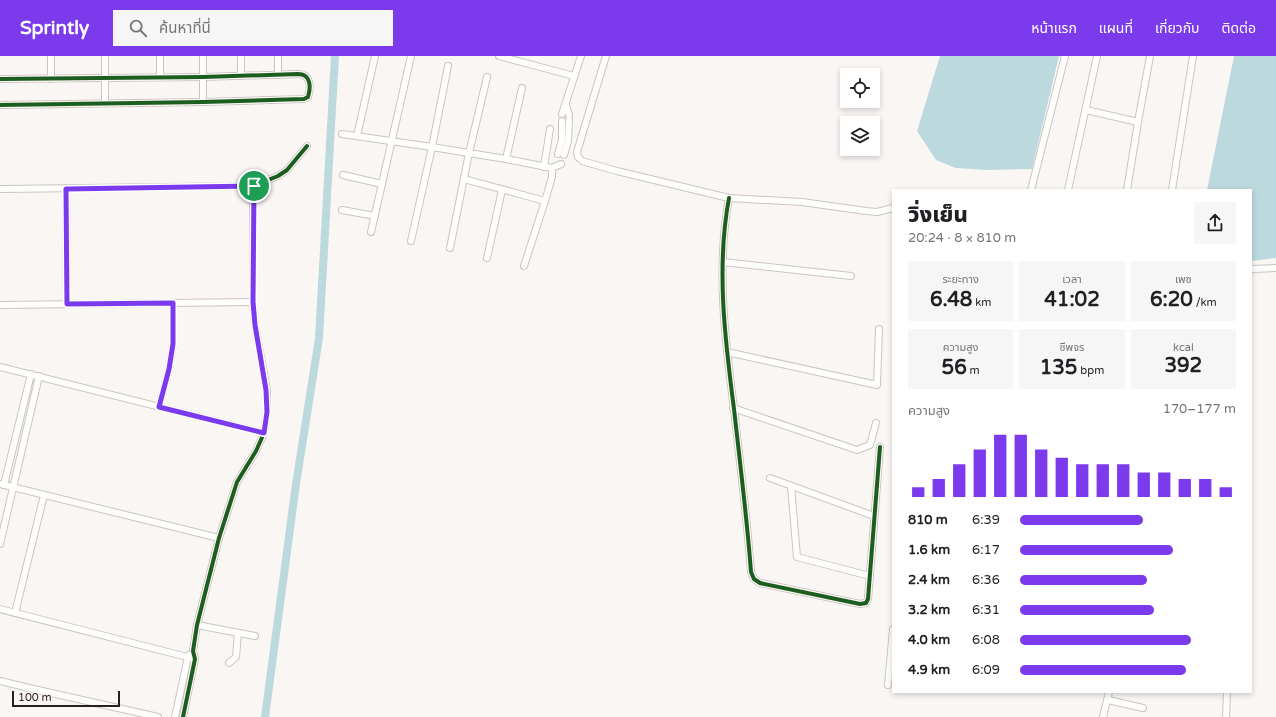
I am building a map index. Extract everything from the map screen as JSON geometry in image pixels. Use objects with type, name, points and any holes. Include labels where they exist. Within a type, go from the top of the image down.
[{"type":"street","points":[[51,79],[52,56]]},
{"type":"street","points":[[105,56],[105,103]]},
{"type":"street","points":[[160,56],[160,77]]},
{"type":"street","points":[[203,56],[203,102]]},
{"type":"street","points":[[241,56],[241,76]]},
{"type":"street","points":[[278,56],[278,75]]},
{"type":"street","points":[[358,136],[375,56]]},
{"type":"street","points":[[371,232],[411,56]]},
{"type":"street","points":[[499,56],[574,76]]},
{"type":"street","points":[[524,266],[565,140],[566,104],[580,56]]},
{"type":"street","points":[[606,56],[577,152],[578,157],[582,161],[729,198],[802,202],[877,212],[892,208]]},
{"type":"street","points":[[1031,189],[1065,56]]},
{"type":"street","points":[[1068,189],[1097,56]]},
{"type":"street","points":[[1127,189],[1150,56]]},
{"type":"street","points":[[1171,189],[1193,56]]},
{"type":"street","points":[[411,241],[448,66]]},
{"type":"street","points":[[0,79],[203,77],[303,74],[310,83],[308,97],[304,99],[0,105]]},
{"type":"street","points":[[450,248],[487,77]]},
{"type":"street","points":[[506,159],[522,88]]},
{"type":"street","points":[[1086,110],[1138,122]]},
{"type":"street","points":[[544,167],[550,129]]},
{"type":"street","points":[[342,134],[470,153],[544,167],[558,161]]},
{"type":"street","points":[[565,140],[580,141]]},
{"type":"street","points":[[0,189],[254,186],[288,170],[307,146]]},
{"type":"street","points":[[343,175],[382,184]]},
{"type":"street","points":[[464,180],[545,201]]},
{"type":"street","points":[[183,717],[195,659],[193,651],[198,625],[219,538],[237,482],[256,451],[264,433],[267,412],[266,390],[255,325],[253,302],[254,186]]},
{"type":"street","points":[[66,189],[67,304]]},
{"type":"street","points":[[487,258],[502,190]]},
{"type":"street","points":[[729,198],[724,238],[723,296],[733,408],[747,516],[751,572],[754,580],[760,584],[863,604],[866,603],[868,599],[880,447]]},
{"type":"street","points":[[342,210],[375,216]]},
{"type":"street","points":[[723,262],[851,276]]},
{"type":"street","points":[[1252,268],[1276,268]]},
{"type":"street","points":[[0,305],[253,302]]},
{"type":"street","points":[[159,407],[169,369],[173,344],[173,303]]},
{"type":"street","points":[[727,352],[877,386],[879,329]]},
{"type":"street","points":[[0,367],[264,433]]},
{"type":"street","points":[[31,374],[2,484],[219,538]]},
{"type":"street","points":[[0,544],[39,376]]},
{"type":"street","points":[[733,408],[858,450],[870,445],[876,423]]},
{"type":"street","points":[[770,478],[874,516]]},
{"type":"street","points":[[791,486],[797,557],[870,576]]},
{"type":"street","points":[[15,613],[44,495]]},
{"type":"street","points":[[0,609],[195,659]]},
{"type":"street","points":[[198,625],[255,636]]},
{"type":"street","points":[[229,664],[236,657],[238,633]]},
{"type":"street","points":[[888,686],[892,640]]},
{"type":"street","points":[[176,717],[188,657],[193,651]]},
{"type":"street","points":[[0,681],[158,717]]},
{"type":"street","points":[[1103,717],[1109,693]]},
{"type":"street","points":[[1226,717],[1227,693]]},
{"type":"street","points":[[1108,700],[1143,708]]},
{"type":"water","points":[[940,56],[1059,56],[1032,169],[987,170],[956,168],[936,160],[917,131]]},
{"type":"water","points":[[1234,56],[1276,56],[1276,258],[1252,261],[1252,189],[1207,189]]},
{"type":"waterway","points":[[265,717],[296,484],[319,338],[335,56]]},
{"type":"cycle path","points":[[0,79],[203,77],[298,74],[305,76],[310,85],[308,97],[304,99],[0,105]]},
{"type":"cycle path","points":[[183,717],[195,659],[193,651],[197,625],[219,538],[237,482],[256,451],[264,433],[267,412],[267,390],[255,325],[253,302],[253,186],[278,176],[287,170],[307,146]]},
{"type":"cycle path","points":[[729,198],[723,250],[723,304],[748,531],[751,572],[754,579],[760,583],[860,604],[866,603],[868,599],[880,447]]},
{"type":"route","points":[[254,186],[253,302],[255,325],[266,390],[267,412],[264,433],[159,407],[169,369],[173,344],[173,303],[67,304],[66,189],[254,186]]}]
